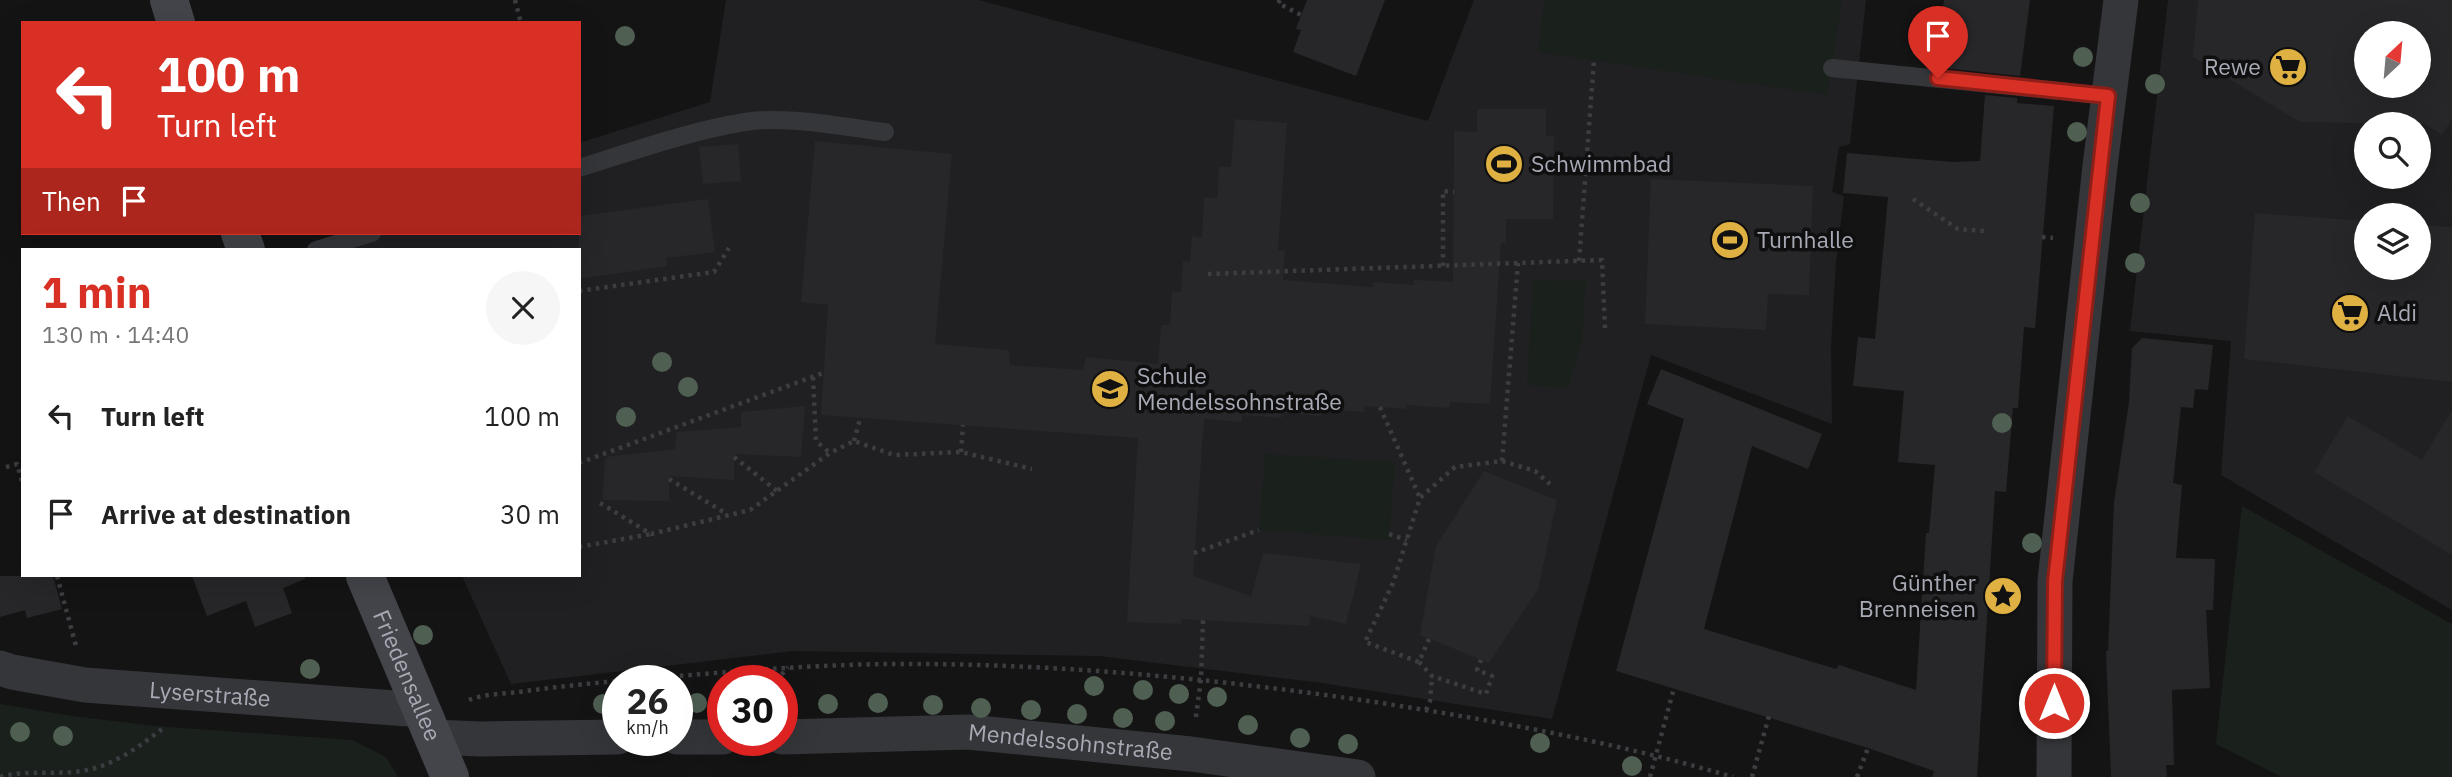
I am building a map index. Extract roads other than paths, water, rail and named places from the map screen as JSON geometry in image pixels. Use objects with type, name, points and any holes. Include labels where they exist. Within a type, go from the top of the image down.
[{"type":"street","points":[[169,0],[175,21]]},
{"type":"street","points":[[2054,777],[2055,581],[2121,0]]},
{"type":"street","name":"Friedensallee","points":[[365,577],[450,777]]},
{"type":"street","name":"Lyserstraße","points":[[0,668],[85,685],[427,723]]},
{"type":"street","points":[[427,723],[480,739],[602,737]]},
{"type":"street","name":"Mendelssohnstraße","points":[[798,737],[968,732],[1191,754],[1358,777]]},
{"type":"lane","points":[[1832,68],[2108,96]]},
{"type":"lane","points":[[581,167],[680,137],[747,121],[801,122],[885,132]]},
{"type":"lane","points":[[323,248],[365,235]]},
{"type":"place","name":"Rewe","points":[[2288,67]]},
{"type":"place","name":"Schwimmbad","points":[[1504,164]]},
{"type":"place","name":"Turnhalle","points":[[1730,240]]},
{"type":"place","name":"Aldi","points":[[2350,313]]},
{"type":"place","name":"Schule Mendelssohnstraße","points":[[1110,389]]},
{"type":"place","name":"Günther Brenneisen","points":[[2003,596]]}]
